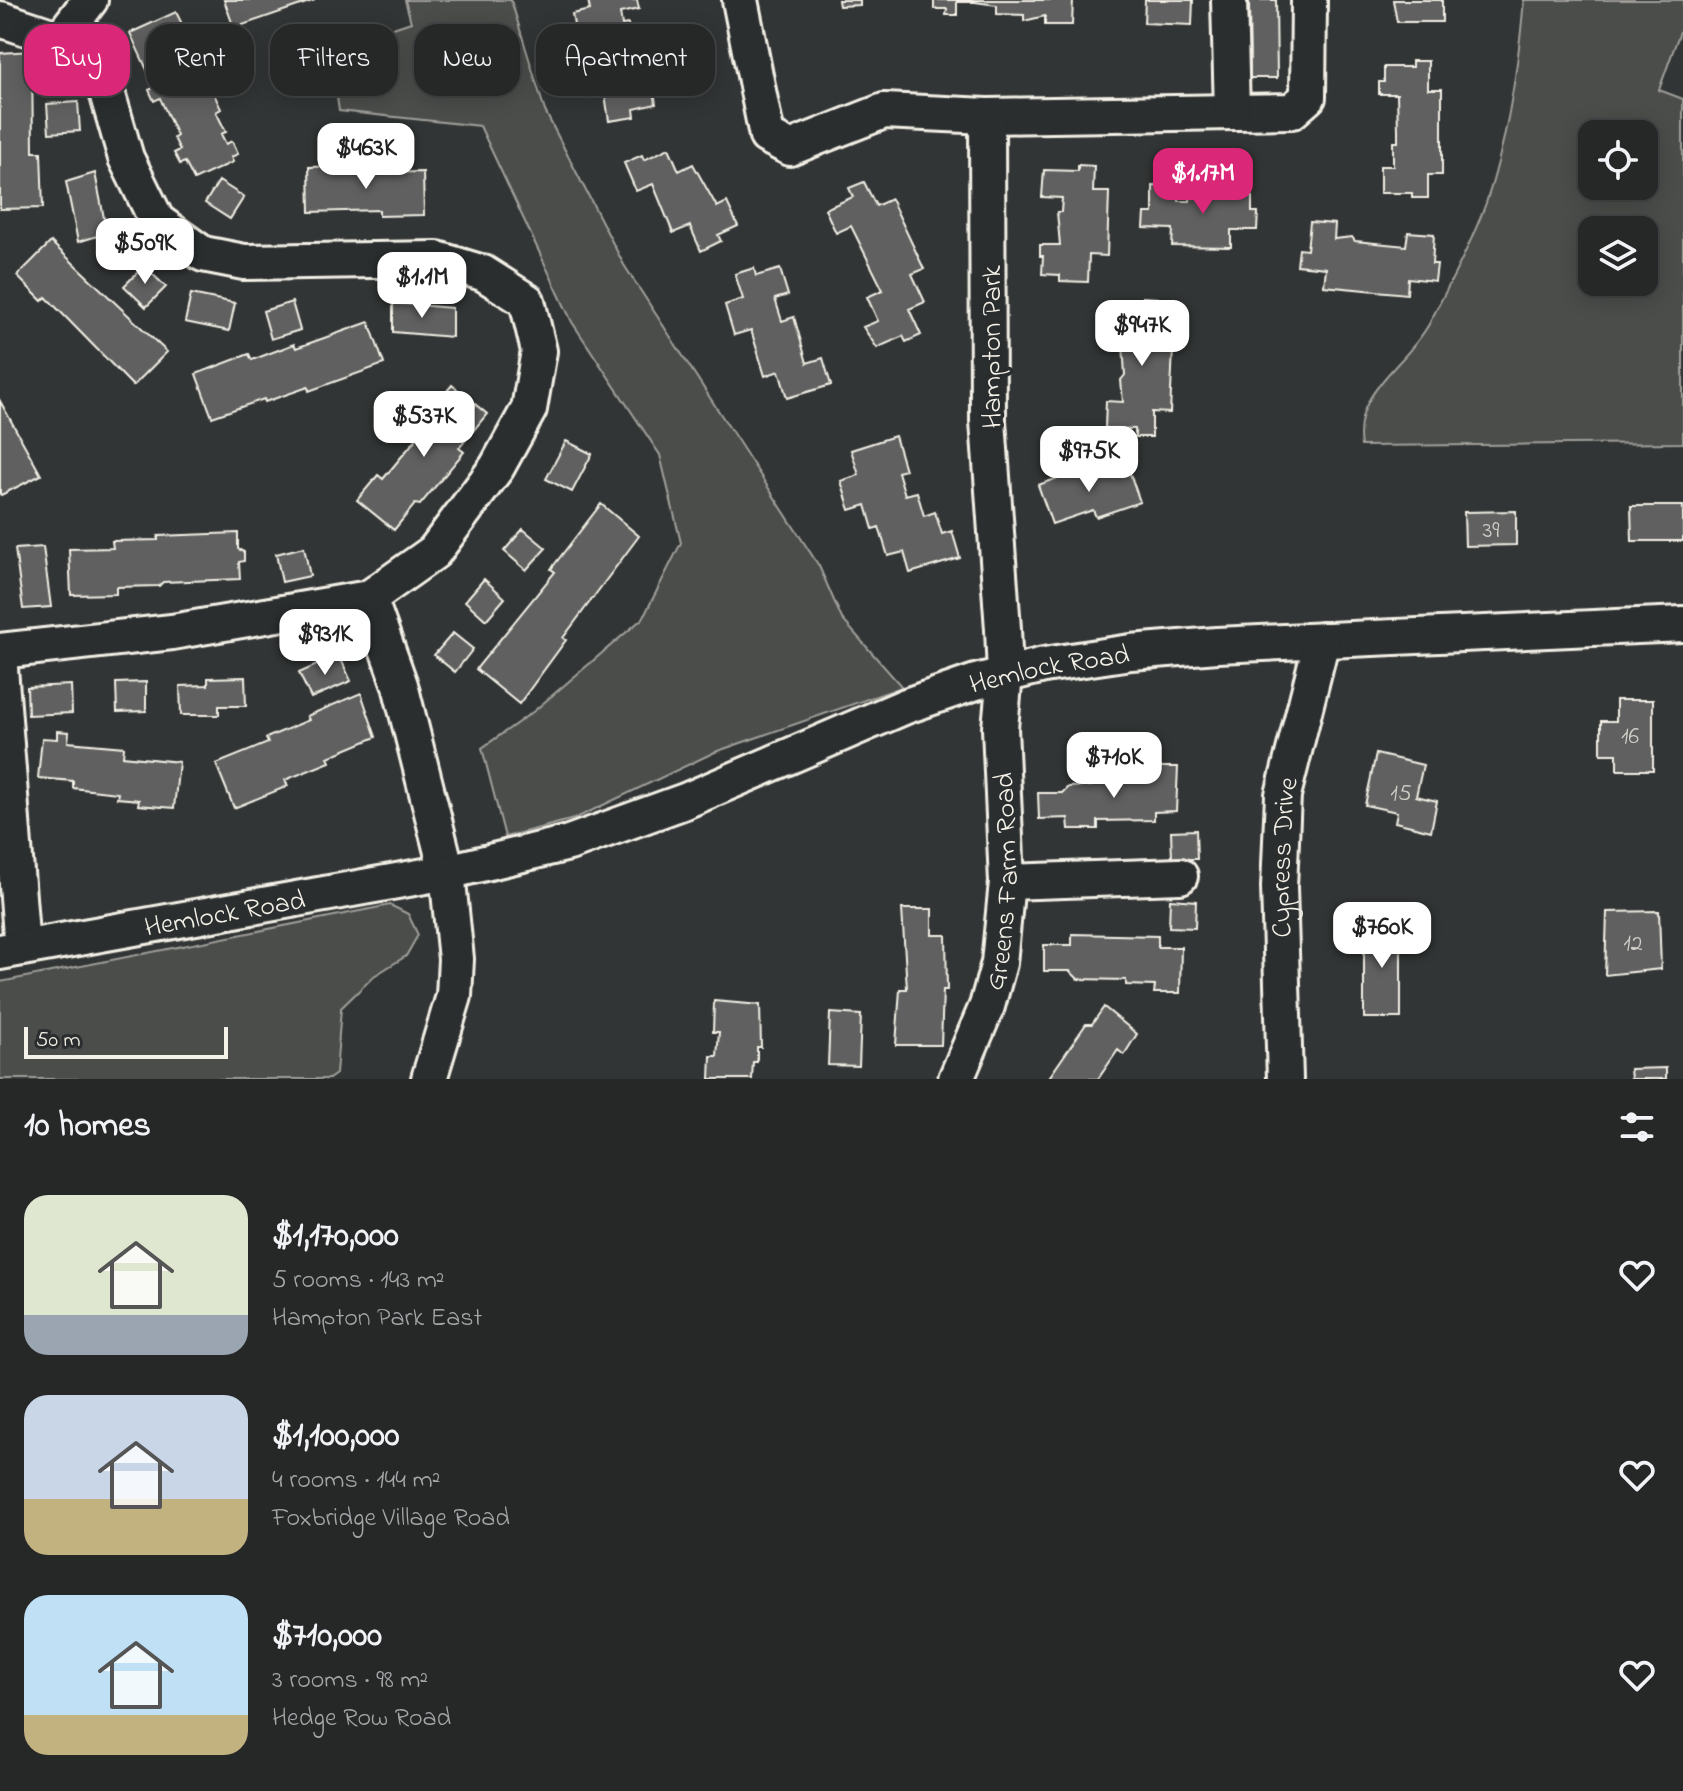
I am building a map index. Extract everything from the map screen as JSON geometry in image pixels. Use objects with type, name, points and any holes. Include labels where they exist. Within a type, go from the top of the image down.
[{"type":"street","points":[[72,24],[90,0]]},
{"type":"street","points":[[740,0],[767,136],[790,148],[884,111],[987,116],[1292,111],[1308,97],[1309,0]]},
{"type":"street","points":[[1229,0],[1232,112]]},
{"type":"street","points":[[0,19],[24,27]]},
{"type":"street","points":[[0,651],[172,632],[369,598],[434,552],[497,467],[529,409],[539,351],[527,301],[483,273],[437,259],[244,262],[203,254],[157,221],[126,158],[108,96]]},
{"type":"street","name":"Hampton Park","points":[[987,116],[988,421],[1005,674]]},
{"type":"street","points":[[369,598],[400,685],[447,872],[456,959],[454,996],[429,1079]]},
{"type":"street","name":"Hemlock Road","points":[[11,950],[447,872],[611,830],[906,706],[1005,674],[1131,652],[1683,624]]},
{"type":"street","name":"Cypress Drive","points":[[1285,1079],[1279,887],[1283,795],[1322,640]]},
{"type":"street","points":[[0,668],[11,950]]},
{"type":"street","name":"Greens Farm Road","points":[[956,1079],[987,1006],[999,963],[1007,882],[1000,728],[1005,674]]},
{"type":"street","points":[[1007,882],[1180,876]]},
{"type":"shaded area","points":[[405,0],[511,0],[518,24],[414,24],[414,96],[520,96],[520,29],[536,82],[536,96],[540,96],[545,111],[624,265],[819,566],[842,619],[902,687],[715,752],[574,819],[505,837],[482,748],[534,711],[643,618],[681,543],[660,455],[572,322],[480,126],[339,111],[337,96],[398,96],[398,26],[411,22]]},
{"type":"shaded area","points":[[1524,0],[1683,0],[1683,23],[1659,90],[1683,99],[1683,443],[1361,446],[1360,427],[1372,394],[1429,324],[1467,249],[1494,178],[1515,77]]},
{"type":"shaded area","points":[[390,905],[408,914],[418,935],[406,956],[374,976],[341,1008],[336,1074],[329,1079],[0,1079],[0,982]]},
{"type":"building","points":[[224,0],[315,0],[246,24],[233,24]]},
{"type":"building","points":[[588,0],[637,0],[639,9],[620,13],[622,24],[574,24],[572,14],[590,10]]},
{"type":"building","points":[[838,0],[860,0],[860,5],[839,6]]},
{"type":"building","points":[[934,0],[1073,0],[1072,25],[1045,25],[1045,16],[1024,21],[1024,15],[997,14],[997,5],[975,2],[957,2],[957,15],[946,15],[947,9],[934,9]]},
{"type":"building","points":[[1145,0],[1193,0],[1192,25],[1144,23]]},
{"type":"building","points":[[1249,0],[1276,0],[1277,78],[1250,78]]},
{"type":"building","points":[[1393,0],[1442,0],[1442,22],[1397,22]]},
{"type":"building","points":[[176,12],[182,24],[150,24]]},
{"type":"building","points":[[146,26],[146,68],[130,33]]},
{"type":"building","points":[[24,52],[24,96],[32,96],[33,152],[41,152],[43,208],[0,209],[0,53]]},
{"type":"building","points":[[1412,61],[1428,61],[1428,89],[1442,89],[1442,175],[1428,175],[1428,198],[1412,198],[1412,193],[1380,193],[1380,166],[1393,166],[1393,142],[1398,142],[1398,130],[1397,94],[1379,94],[1379,82],[1384,82],[1384,67],[1412,67]]},
{"type":"building","points":[[152,96],[215,96],[221,109],[216,112],[226,132],[221,134],[226,144],[232,141],[238,154],[231,157],[233,162],[194,180],[185,162],[180,164],[174,153],[180,150],[174,138],[177,136],[160,98],[154,101]]},
{"type":"building","points":[[605,96],[655,96],[656,104],[634,109],[635,117],[609,121]]},
{"type":"building","points":[[78,102],[80,131],[49,133],[47,104]]},
{"type":"building","points":[[669,148],[679,171],[693,164],[717,207],[727,202],[738,226],[718,235],[721,241],[701,251],[690,226],[673,233],[653,184],[636,191],[624,163],[642,155],[644,160]]},
{"type":"building","points":[[379,165],[379,173],[423,172],[424,215],[379,216],[379,210],[310,212],[309,167]]},
{"type":"building","points":[[1078,165],[1094,166],[1093,192],[1109,192],[1107,256],[1089,255],[1088,282],[1060,281],[1060,275],[1042,274],[1043,256],[1040,256],[1040,245],[1060,245],[1057,212],[1061,212],[1062,198],[1042,197],[1044,170],[1078,171]]},
{"type":"building","points":[[95,173],[107,233],[78,242],[66,182]]},
{"type":"building","points":[[219,181],[244,197],[230,219],[205,203]]},
{"type":"building","points":[[864,182],[876,206],[891,199],[924,269],[912,274],[925,302],[909,309],[921,335],[906,342],[903,336],[877,348],[863,327],[878,321],[867,297],[883,290],[851,226],[836,233],[825,209],[853,197],[849,188]]},
{"type":"building","points":[[1225,183],[1252,183],[1252,212],[1258,212],[1257,230],[1231,230],[1231,247],[1172,246],[1173,229],[1144,228],[1145,213],[1153,213],[1153,186],[1179,187],[1179,201],[1190,201],[1190,197],[1225,198]]},
{"type":"building","points":[[1310,222],[1335,224],[1334,239],[1352,237],[1355,241],[1406,246],[1408,232],[1434,234],[1432,264],[1437,264],[1435,281],[1408,278],[1407,294],[1324,286],[1326,268],[1297,265],[1299,249],[1307,250]]},
{"type":"building","points":[[51,242],[167,352],[133,386],[46,297],[42,301],[17,276]]},
{"type":"building","points":[[144,266],[166,287],[146,307],[124,286]]},
{"type":"building","points":[[754,268],[756,276],[780,269],[788,295],[775,299],[782,321],[794,317],[807,363],[823,358],[831,385],[787,398],[779,371],[765,376],[751,330],[734,335],[725,305],[743,299],[735,274]]},
{"type":"building","points":[[191,294],[235,303],[229,331],[185,322]]},
{"type":"building","points":[[1143,297],[1158,298],[1158,326],[1174,327],[1170,413],[1152,412],[1152,437],[1135,437],[1135,429],[1105,428],[1106,401],[1123,402],[1123,344],[1127,344],[1127,331],[1109,330],[1109,317],[1114,317],[1114,304],[1143,304]]},
{"type":"building","points":[[292,302],[300,330],[271,339],[263,311]]},
{"type":"building","points":[[393,303],[452,308],[452,337],[393,332]]},
{"type":"building","points":[[369,322],[384,364],[309,391],[308,387],[212,417],[196,374],[249,354],[252,360]]},
{"type":"building","points":[[452,385],[487,414],[459,448],[464,452],[420,505],[415,504],[394,530],[357,500],[378,475],[383,479],[427,426],[421,422]]},
{"type":"building","points":[[0,401],[41,475],[1,495],[0,494]]},
{"type":"building","points":[[895,436],[905,470],[898,472],[905,495],[917,492],[924,516],[935,512],[942,534],[952,531],[960,558],[910,573],[904,552],[888,556],[879,527],[873,529],[866,505],[850,510],[841,481],[859,475],[851,450]]},
{"type":"building","points":[[566,441],[592,454],[572,492],[546,479]]},
{"type":"building","points":[[1127,465],[1140,502],[1096,517],[1093,510],[1052,524],[1038,485],[1080,470],[1084,480]]},
{"type":"building","points":[[601,504],[639,536],[563,638],[566,640],[519,704],[476,669],[555,572],[551,569]]},
{"type":"building","points":[[1631,506],[1683,506],[1683,541],[1632,541]]},
{"type":"building","points":[[1516,511],[1516,545],[1465,546],[1464,512]]},
{"type":"building","points":[[523,529],[546,548],[526,570],[504,551]]},
{"type":"building","points":[[238,533],[238,549],[244,552],[244,561],[239,562],[240,579],[163,582],[159,586],[116,587],[116,594],[71,595],[69,549],[113,548],[112,541],[158,540],[158,536]]},
{"type":"building","points":[[43,547],[51,607],[23,609],[15,549]]},
{"type":"building","points":[[304,547],[310,576],[282,582],[276,554]]},
{"type":"building","points":[[484,579],[505,598],[486,620],[465,601]]},
{"type":"building","points":[[453,633],[473,649],[455,672],[434,655]]},
{"type":"building","points":[[339,655],[351,681],[311,698],[299,673]]},
{"type":"building","points":[[245,677],[246,706],[219,706],[219,715],[181,715],[180,686],[208,685],[208,678]]},
{"type":"building","points":[[146,682],[146,711],[117,712],[116,683]]},
{"type":"building","points":[[71,685],[72,713],[28,715],[27,687]]},
{"type":"building","points":[[361,693],[376,737],[328,757],[330,762],[285,780],[288,786],[234,808],[216,764],[268,743],[266,738]]},
{"type":"building","points":[[1616,700],[1653,700],[1653,770],[1617,770],[1617,754],[1601,754],[1601,721],[1616,721]]},
{"type":"building","points":[[57,731],[69,732],[68,742],[124,747],[123,756],[179,762],[174,808],[138,805],[139,800],[117,798],[118,793],[73,788],[73,781],[38,778],[42,738],[57,739]]},
{"type":"building","points":[[1376,754],[1423,765],[1416,796],[1437,801],[1431,831],[1395,822],[1397,812],[1365,805]]},
{"type":"building","points":[[1150,767],[1178,767],[1176,811],[1154,812],[1154,820],[1098,821],[1098,829],[1069,829],[1068,818],[1039,819],[1038,793],[1062,793],[1068,787],[1091,786],[1091,782],[1120,782],[1119,777],[1144,776]]},
{"type":"building","points":[[1196,830],[1197,859],[1172,859],[1171,831]]},
{"type":"building","points":[[1170,899],[1196,901],[1195,928],[1169,927]]},
{"type":"building","points":[[902,909],[932,909],[932,935],[946,935],[947,990],[943,990],[941,1045],[896,1045],[900,989],[907,989]]},
{"type":"building","points":[[1659,911],[1661,969],[1605,975],[1607,912]]},
{"type":"building","points":[[1364,921],[1401,921],[1401,1018],[1364,1018]]},
{"type":"building","points":[[1072,934],[1158,936],[1158,947],[1181,947],[1180,993],[1154,993],[1155,986],[1126,985],[1126,980],[1078,979],[1070,971],[1044,971],[1044,945],[1072,945]]},
{"type":"building","points":[[714,1001],[760,1005],[761,1047],[757,1047],[752,1079],[710,1079],[711,1056],[717,1056],[719,1032],[713,1032]]},
{"type":"building","points":[[1104,1007],[1137,1034],[1124,1055],[1118,1050],[1098,1079],[1048,1079],[1086,1024],[1092,1024]]},
{"type":"building","points":[[830,1013],[861,1015],[859,1066],[828,1065]]},
{"type":"building","points":[[1666,1068],[1666,1079],[1631,1079],[1630,1069]]}]
